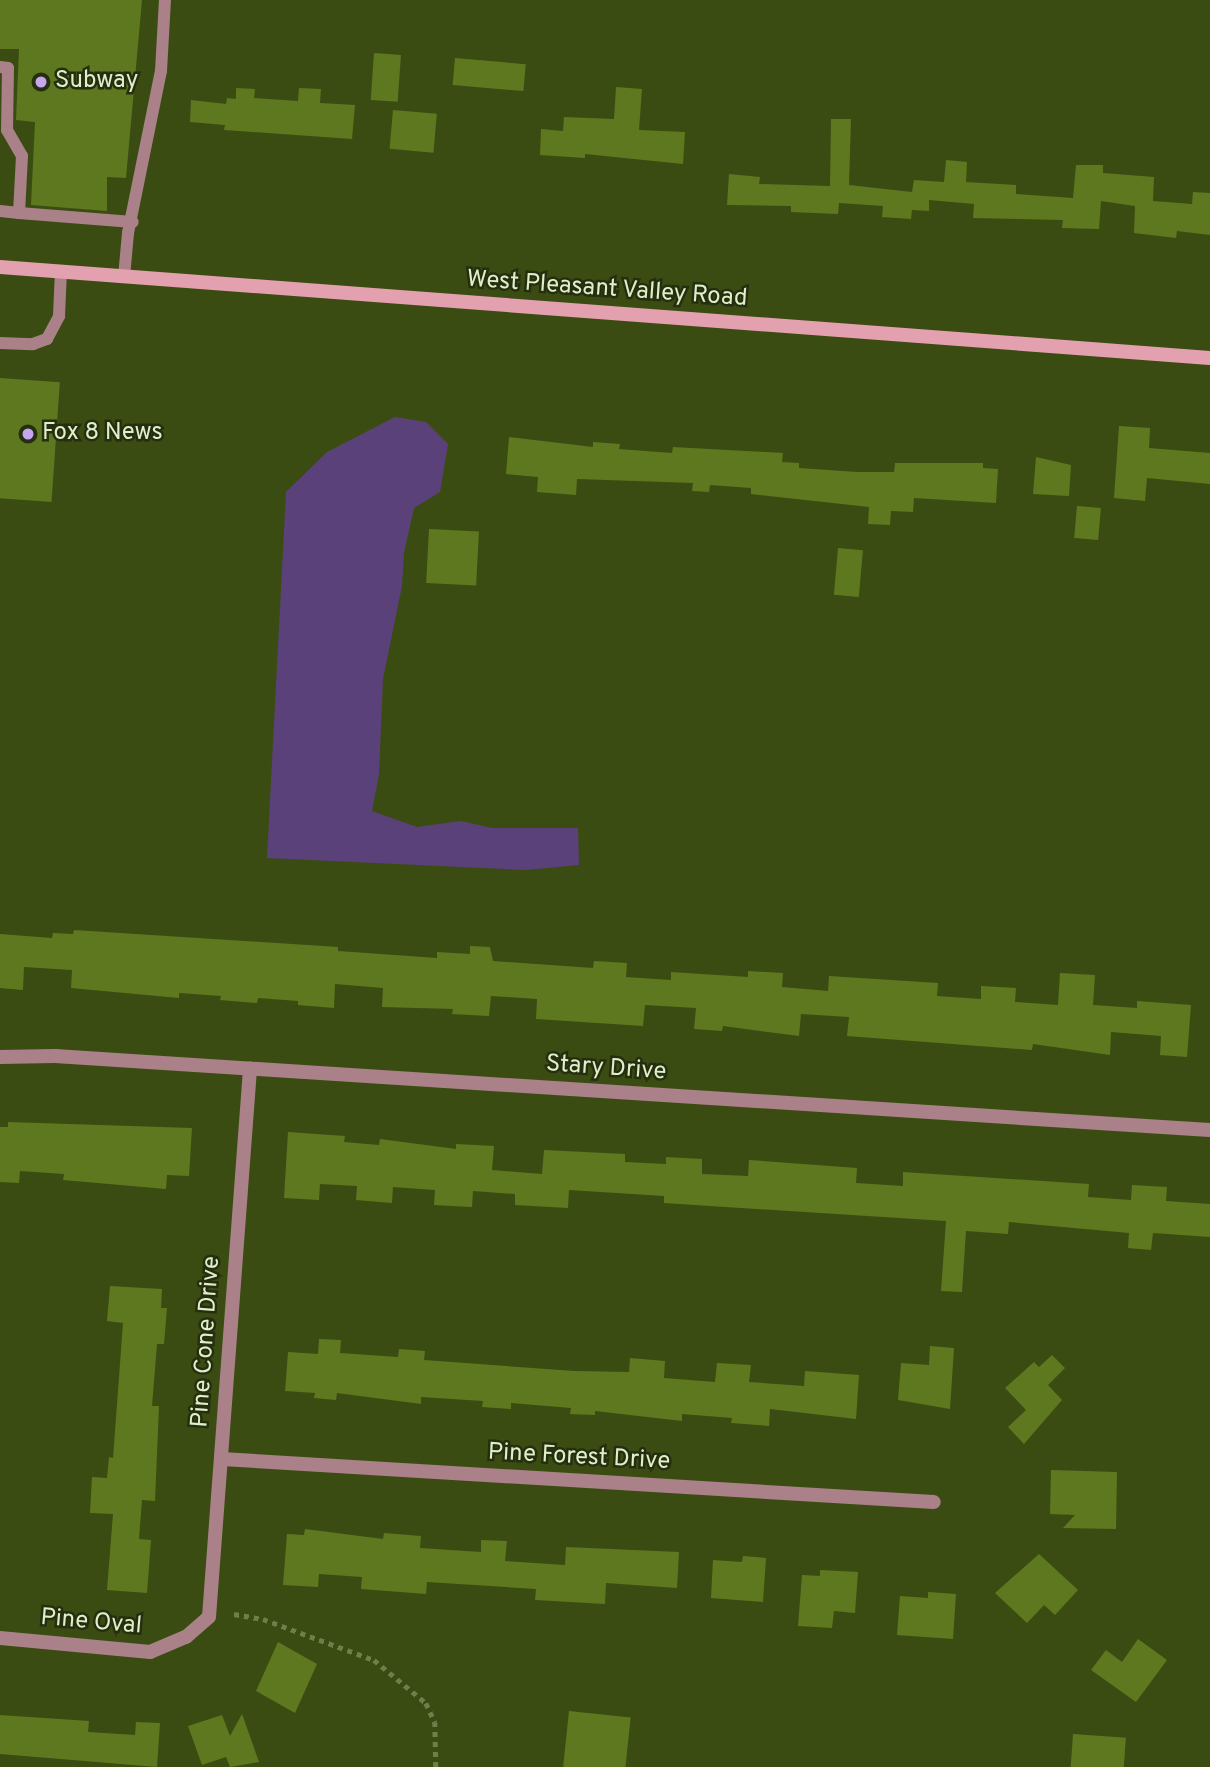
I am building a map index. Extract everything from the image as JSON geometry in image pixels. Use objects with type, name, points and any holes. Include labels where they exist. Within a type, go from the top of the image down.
[{"type":"main road","name":"West Pleasant Valley Road","points":[[0,267],[1210,358]]},
{"type":"street","name":"Stary Drive","points":[[0,1056],[55,1056],[1210,1130]]},
{"type":"street","name":"Pine Cone Drive","points":[[209,1617],[250,1069]]},
{"type":"street","name":"Pine Forest Drive","points":[[222,1458],[934,1502]]},
{"type":"street","name":"Pine Oval","points":[[0,1638],[150,1652],[186,1637],[209,1617]]},
{"type":"lane","points":[[124,277],[162,71],[165,0]]},
{"type":"lane","points":[[0,67],[8,68],[6,130],[22,156],[19,213]]},
{"type":"lane","points":[[0,211],[133,222]]},
{"type":"lane","points":[[0,343],[33,344],[47,339],[59,316],[61,271]]},
{"type":"path","points":[[234,1614],[263,1619],[374,1660],[426,1703],[435,1722],[436,1767]]},
{"type":"shaded area","points":[[395,417],[426,422],[448,444],[440,492],[414,508],[404,553],[402,586],[383,679],[379,774],[372,811],[417,827],[461,821],[492,828],[578,828],[579,865],[526,870],[267,858],[286,492],[327,452]]},
{"type":"building","points":[[0,0],[142,0],[126,178],[107,177],[107,211],[31,205],[35,122],[16,120],[19,49],[0,49]]},
{"type":"building","points":[[374,53],[401,55],[398,102],[371,100]]},
{"type":"building","points":[[455,58],[526,64],[523,91],[453,85]]},
{"type":"building","points":[[616,87],[642,89],[639,130],[685,132],[683,164],[585,154],[585,158],[540,155],[541,129],[563,131],[564,117],[614,119]]},
{"type":"building","points":[[236,88],[255,89],[254,98],[298,101],[299,88],[321,89],[320,103],[355,105],[352,139],[224,130],[225,125],[190,122],[191,100],[226,104],[227,98],[236,99]]},
{"type":"building","points":[[393,110],[437,114],[433,153],[390,149]]},
{"type":"building","points":[[831,119],[851,119],[849,185],[912,192],[914,180],[944,182],[946,160],[967,162],[966,182],[1016,185],[1016,194],[1073,198],[1076,165],[1103,165],[1103,173],[1154,177],[1153,201],[1192,204],[1193,192],[1210,193],[1210,235],[1177,231],[1176,238],[1134,233],[1135,206],[1101,201],[1099,229],[1062,228],[1063,220],[973,218],[974,204],[929,200],[929,211],[912,210],[911,219],[882,217],[883,206],[839,203],[838,214],[791,212],[791,206],[727,205],[729,174],[760,177],[759,184],[830,186]]},
{"type":"building","name":"Fox 8 News","points":[[0,378],[60,382],[51,502],[0,498]]},
{"type":"building","points":[[1119,426],[1150,428],[1149,448],[1210,453],[1210,484],[1147,478],[1145,501],[1114,498]]},
{"type":"building","points":[[509,437],[593,447],[593,442],[620,444],[619,449],[672,453],[673,447],[783,453],[782,462],[799,463],[799,468],[857,472],[894,472],[895,463],[983,463],[983,468],[998,469],[996,503],[914,498],[913,512],[891,511],[890,525],[868,524],[869,507],[751,494],[751,488],[710,485],[709,492],[692,491],[693,483],[577,479],[576,495],[537,492],[538,477],[506,474]]},
{"type":"building","points":[[1036,457],[1071,465],[1069,496],[1033,494]]},
{"type":"building","points":[[1077,506],[1101,508],[1098,540],[1074,538]]},
{"type":"building","points":[[429,529],[479,532],[476,586],[426,583]]},
{"type":"building","points":[[838,548],[863,550],[859,597],[834,595]]},
{"type":"building","points":[[74,930],[338,947],[338,951],[437,958],[437,952],[470,954],[470,946],[490,947],[493,961],[593,968],[594,961],[627,963],[626,977],[671,980],[671,972],[748,977],[748,971],[783,973],[782,987],[828,991],[829,976],[938,983],[937,996],[981,999],[981,986],[1016,988],[1015,1002],[1058,1005],[1060,973],[1095,975],[1093,1005],[1137,1008],[1137,1001],[1191,1005],[1187,1057],[1160,1055],[1161,1036],[1111,1032],[1110,1055],[1033,1044],[1032,1050],[847,1036],[849,1017],[801,1014],[799,1036],[723,1026],[722,1031],[694,1029],[696,1008],[645,1005],[643,1026],[536,1019],[537,999],[491,996],[489,1016],[452,1014],[453,1009],[382,1007],[383,988],[335,984],[334,1008],[298,1005],[298,1001],[258,998],[257,1003],[220,1000],[221,996],[179,993],[179,998],[71,988],[72,970],[24,967],[23,990],[0,988],[0,934],[52,938],[53,933],[73,934]]},
{"type":"building","points":[[8,1122],[192,1128],[189,1176],[167,1175],[166,1189],[63,1180],[64,1174],[20,1171],[19,1183],[0,1182],[0,1127],[8,1127]]},
{"type":"building","points":[[288,1132],[345,1136],[344,1142],[379,1145],[380,1139],[456,1149],[456,1144],[494,1146],[492,1170],[542,1174],[544,1150],[625,1154],[625,1162],[666,1164],[666,1157],[702,1159],[702,1174],[748,1176],[749,1160],[857,1168],[856,1183],[903,1186],[903,1172],[1089,1184],[1088,1197],[1131,1200],[1132,1185],[1167,1187],[1166,1201],[1210,1204],[1210,1237],[1153,1233],[1151,1250],[1128,1248],[1129,1233],[1009,1222],[1008,1234],[966,1231],[962,1292],[941,1291],[946,1221],[664,1203],[664,1196],[569,1190],[568,1208],[515,1205],[515,1194],[473,1191],[472,1207],[434,1205],[435,1190],[393,1187],[392,1203],[356,1200],[357,1186],[320,1184],[319,1200],[284,1198]]},
{"type":"building","points":[[110,1286],[162,1289],[161,1308],[167,1308],[164,1344],[157,1344],[152,1406],[159,1406],[155,1501],[142,1500],[139,1539],[151,1540],[147,1593],[107,1590],[113,1514],[90,1513],[92,1477],[107,1478],[109,1457],[113,1458],[123,1323],[107,1321]]},
{"type":"building","points":[[319,1339],[341,1340],[340,1353],[398,1357],[399,1349],[425,1351],[424,1360],[574,1371],[629,1372],[630,1358],[665,1361],[664,1378],[715,1382],[717,1363],[751,1365],[749,1382],[804,1386],[805,1371],[859,1375],[856,1419],[770,1409],[769,1426],[731,1423],[732,1418],[682,1414],[682,1421],[595,1411],[595,1415],[570,1414],[571,1408],[511,1403],[511,1409],[482,1407],[483,1401],[421,1397],[421,1404],[337,1393],[336,1400],[314,1398],[315,1393],[285,1391],[288,1352],[318,1354]]},
{"type":"building","points":[[930,1346],[954,1348],[950,1409],[898,1400],[901,1363],[929,1365]]},
{"type":"building","points":[[1052,1355],[1065,1368],[1048,1385],[1062,1400],[1024,1444],[1008,1427],[1026,1410],[1005,1388],[1034,1362],[1039,1367]]},
{"type":"building","points":[[1051,1470],[1117,1472],[1116,1529],[1063,1528],[1075,1515],[1050,1514]]},
{"type":"building","points":[[305,1529],[383,1539],[384,1533],[421,1536],[420,1548],[481,1552],[481,1540],[507,1541],[505,1561],[565,1565],[566,1547],[679,1552],[677,1588],[606,1583],[605,1604],[535,1600],[536,1589],[427,1582],[426,1594],[361,1589],[362,1577],[319,1574],[318,1587],[283,1585],[287,1534],[304,1535]]},
{"type":"building","points":[[1039,1554],[1078,1590],[1055,1615],[1044,1605],[1027,1623],[995,1593]]},
{"type":"building","points":[[743,1556],[766,1558],[763,1602],[711,1598],[713,1560],[742,1562]]},
{"type":"building","points":[[820,1570],[858,1572],[855,1613],[834,1611],[832,1628],[798,1626],[802,1575],[820,1576]]},
{"type":"building","points":[[928,1592],[956,1594],[953,1639],[897,1635],[900,1596],[928,1598]]},
{"type":"building","points":[[1138,1639],[1167,1660],[1136,1702],[1091,1670],[1106,1650],[1122,1662]]},
{"type":"building","points":[[278,1642],[317,1664],[295,1713],[256,1691]]},
{"type":"building","points":[[569,1711],[631,1717],[625,1767],[563,1767]]},
{"type":"building","points":[[242,1714],[259,1762],[230,1767],[226,1757],[202,1765],[188,1726],[222,1715],[230,1736]]},
{"type":"building","points":[[0,1715],[89,1721],[88,1732],[135,1735],[136,1722],[160,1723],[157,1767],[0,1754]]},
{"type":"building","points":[[1073,1734],[1126,1738],[1124,1767],[1071,1767]]},
{"type":"place","name":"Subway","points":[[41,82]]},
{"type":"place","name":"Fox 8 News","points":[[28,434]]}]
